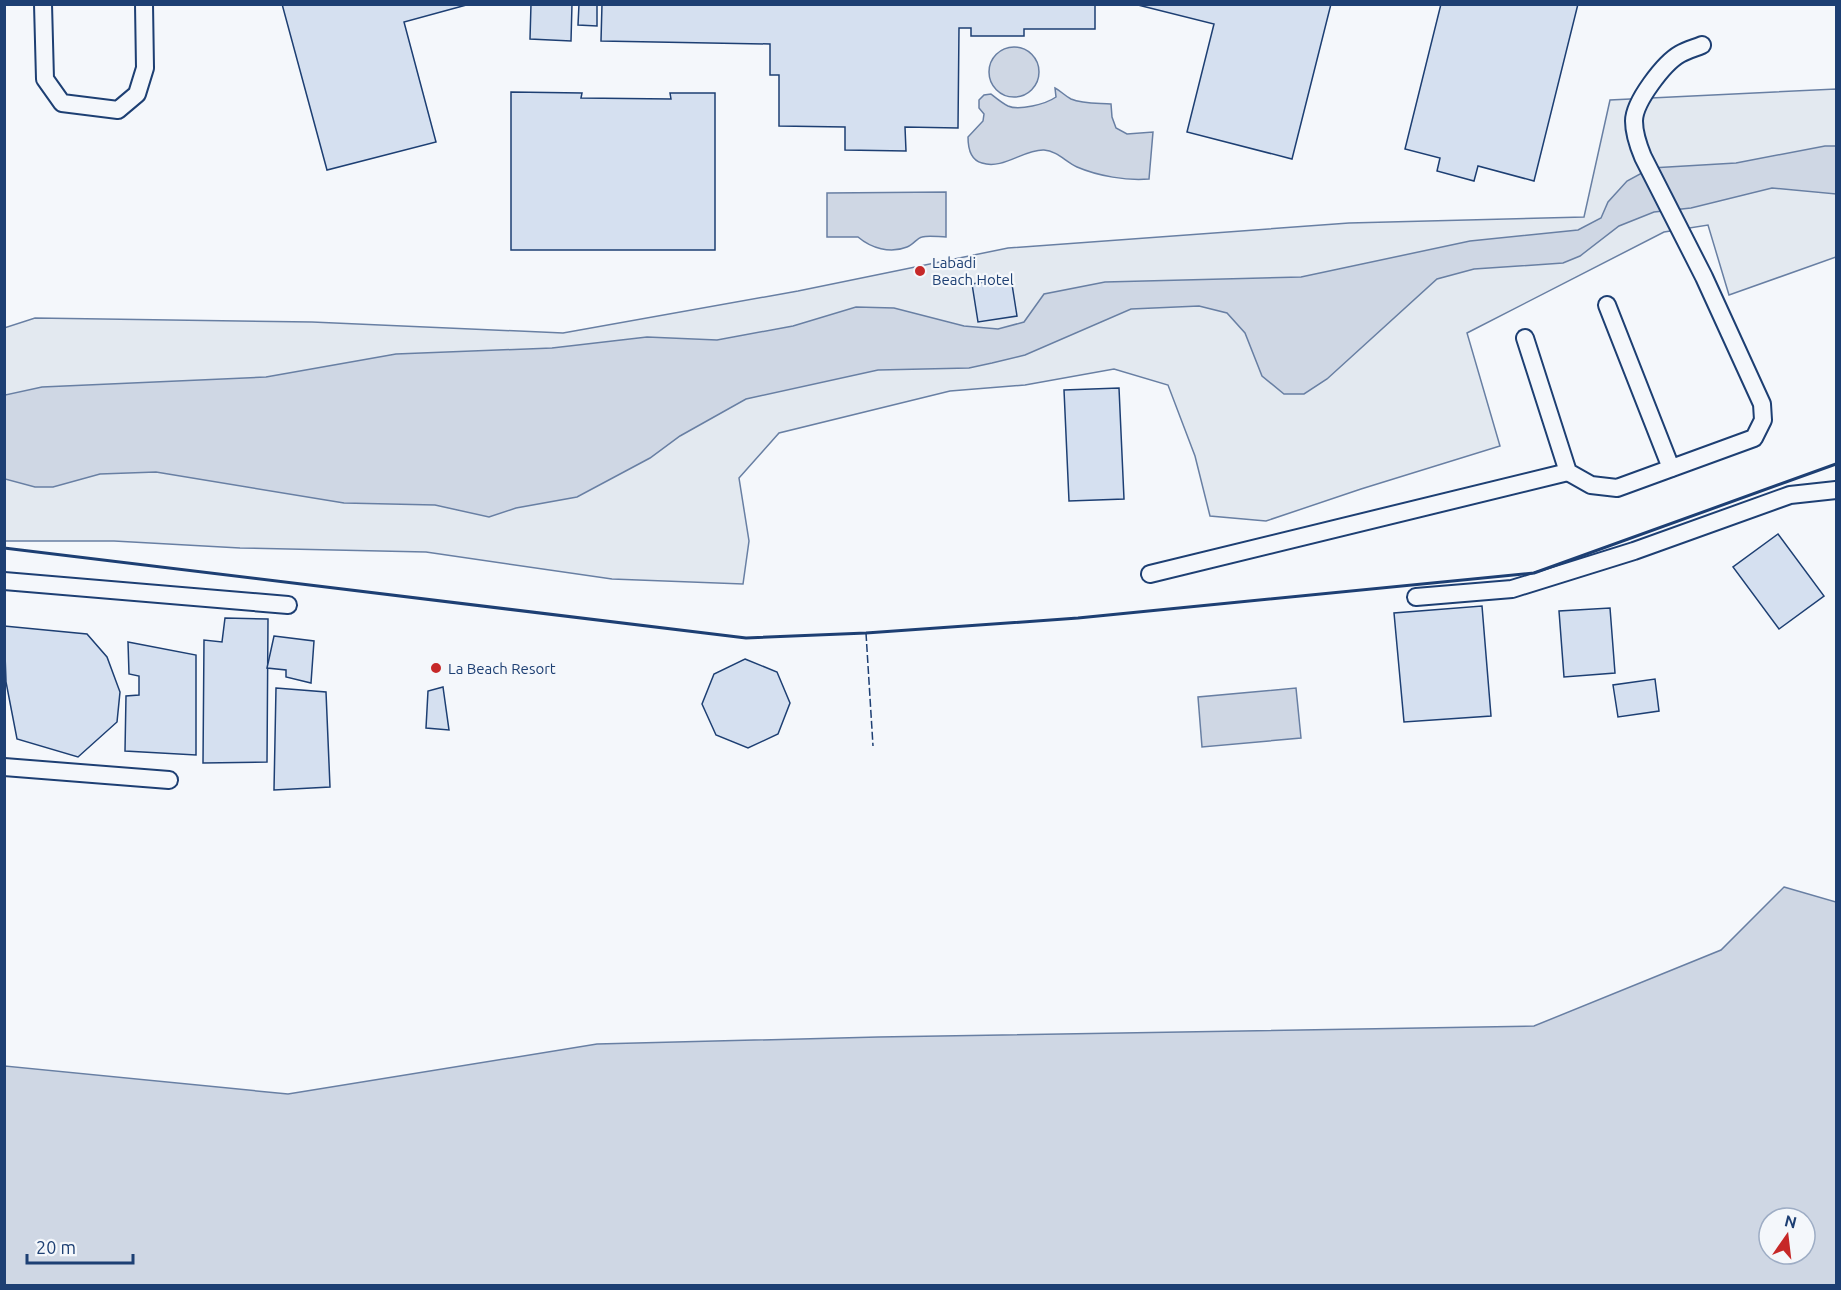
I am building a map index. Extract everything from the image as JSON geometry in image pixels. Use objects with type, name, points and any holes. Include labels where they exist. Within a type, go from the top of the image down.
[{"type":"lane","points":[[44,4],[45,79],[62,104],[118,110],[137,94],[145,68],[144,4]]},
{"type":"lane","points":[[1525,338],[1568,472],[1591,485],[1617,488],[1754,438],[1764,420],[1762,404],[1685,237],[1636,139],[1634,118],[1653,80],[1679,54],[1702,45]]},
{"type":"lane","points":[[1607,305],[1671,468]]},
{"type":"lane","points":[[1150,574],[1568,472]]},
{"type":"lane","points":[[1416,597],[1512,589],[1634,551],[1790,495],[1836,490]]},
{"type":"lane","points":[[4,580],[288,605]]},
{"type":"lane","points":[[4,767],[169,780]]},
{"type":"shaded area","points":[[1014,47],[1032,54],[1039,72],[1032,90],[1014,97],[996,90],[989,72],[996,54]]},
{"type":"shaded area","points":[[1055,88],[1076,101],[1111,104],[1116,128],[1127,134],[1153,132],[1149,179],[1122,178],[1094,173],[1044,150],[998,164],[982,163],[972,156],[968,137],[983,121],[984,114],[979,108],[979,100],[984,95],[991,94],[1008,106],[1025,107],[1052,100],[1056,97]]},
{"type":"shaded area","points":[[1836,89],[1836,257],[1729,295],[1708,225],[1664,232],[1467,333],[1500,446],[1266,521],[1210,516],[1195,456],[1168,385],[1114,369],[1025,385],[950,391],[779,433],[739,478],[749,541],[743,584],[612,579],[426,552],[240,548],[114,541],[5,541],[4,328],[35,318],[312,322],[563,333],[798,291],[1008,248],[1349,223],[1584,217],[1610,100]]},
{"type":"shaded area","points":[[1825,146],[1836,146],[1836,194],[1772,188],[1691,208],[1654,212],[1619,226],[1580,256],[1563,263],[1474,269],[1437,279],[1327,379],[1304,394],[1284,394],[1262,376],[1245,333],[1227,313],[1199,306],[1131,309],[1025,355],[992,363],[969,368],[878,370],[746,399],[680,436],[650,458],[577,497],[516,508],[489,517],[435,505],[344,503],[156,472],[100,474],[53,487],[35,487],[5,479],[5,395],[42,387],[266,377],[396,354],[552,348],[647,337],[717,340],[793,326],[856,307],[894,308],[964,326],[998,329],[1024,322],[1044,294],[1105,282],[1301,277],[1470,241],[1578,230],[1601,218],[1608,202],[1627,181],[1651,168],[1736,163]]},
{"type":"shaded area","points":[[946,192],[946,237],[922,237],[901,249],[887,250],[875,247],[858,237],[827,237],[827,193]]},
{"type":"shaded area","points":[[1296,688],[1301,738],[1202,747],[1198,697]]},
{"type":"shaded area","points":[[1784,887],[1836,902],[1836,1285],[5,1285],[5,1066],[288,1094],[597,1044],[1534,1026],[1721,950]]},
{"type":"building","points":[[282,4],[470,4],[404,22],[436,142],[327,170]]},
{"type":"building","points":[[531,4],[572,4],[571,41],[530,39]]},
{"type":"building","points":[[579,4],[597,4],[597,26],[578,25]]},
{"type":"building","points":[[602,4],[1095,4],[1095,29],[1024,29],[1024,36],[971,36],[971,28],[959,28],[958,128],[905,127],[906,151],[845,150],[845,127],[779,126],[779,75],[770,75],[770,44],[601,41]]},
{"type":"building","points":[[1134,4],[1331,4],[1292,159],[1187,132],[1214,24]]},
{"type":"building","points":[[1441,4],[1578,4],[1534,181],[1478,166],[1474,181],[1437,171],[1440,158],[1405,149]]},
{"type":"building","points":[[511,92],[582,93],[581,98],[671,99],[670,93],[715,93],[715,250],[511,250]]},
{"type":"building","points":[[1011,278],[1017,316],[978,322],[972,284]]},
{"type":"building","points":[[1119,388],[1124,499],[1069,501],[1064,390]]},
{"type":"building","points":[[1778,534],[1824,596],[1779,629],[1733,567]]},
{"type":"building","points":[[1482,606],[1491,716],[1404,722],[1394,613]]},
{"type":"building","points":[[1610,608],[1615,673],[1564,677],[1559,611]]},
{"type":"building","points":[[225,618],[268,619],[267,762],[203,763],[204,640],[222,642]]},
{"type":"building","points":[[4,626],[87,634],[107,657],[120,692],[117,722],[78,757],[17,739],[6,682]]},
{"type":"building","points":[[274,636],[314,641],[311,683],[286,677],[286,670],[267,668]]},
{"type":"building","points":[[128,642],[196,655],[196,755],[125,751],[126,696],[139,695],[139,676],[129,674]]},
{"type":"building","points":[[745,659],[777,672],[790,703],[778,734],[748,748],[716,735],[702,704],[714,674]]},
{"type":"building","points":[[1655,679],[1659,711],[1618,717],[1613,685]]},
{"type":"building","points":[[443,687],[449,730],[426,728],[428,691]]},
{"type":"building","points":[[276,688],[326,692],[330,787],[274,790]]},
{"type":"fence","points":[[866,633],[873,746]]},
{"type":"wall","points":[[4,548],[746,638],[866,633],[1078,618],[1534,573],[1836,464]]},
{"type":"place","name":"Labadi Beach Hotel","points":[[920,271]]},
{"type":"place","name":"La Beach Resort","points":[[436,668]]}]
